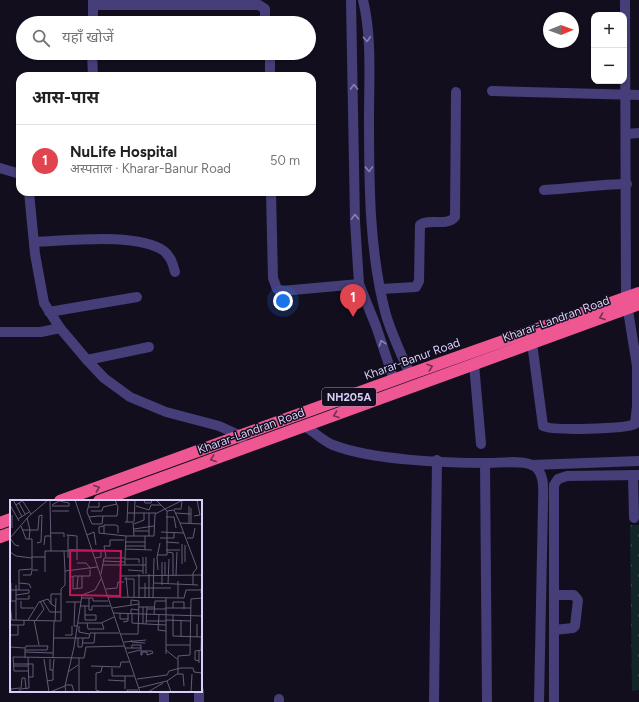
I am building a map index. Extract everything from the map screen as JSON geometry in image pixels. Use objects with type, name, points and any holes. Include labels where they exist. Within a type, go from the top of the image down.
[{"type":"highway","name":"Kharar-Banur Road","points":[[63,500],[241,436],[382,391],[394,380],[410,374],[631,303],[639,293]]},
{"type":"highway","name":"Kharar-Landran Road","points":[[102,500],[305,426],[382,391],[474,364],[532,343],[631,303]]},
{"type":"highway","points":[[0,523],[10,519]]},
{"type":"highway","points":[[0,537],[10,533]]},
{"type":"street","points":[[351,0],[355,221],[359,284],[376,326],[394,380]]},
{"type":"street","points":[[363,0],[368,46],[369,166],[372,221],[381,289],[393,336],[410,374]]},
{"type":"street","points":[[532,343],[543,426],[550,428],[584,429],[637,424],[638,366],[631,303],[627,184],[625,0]]},
{"type":"street","points":[[93,16],[93,3],[259,5],[265,9],[265,16]]},
{"type":"street","points":[[92,60],[93,72]]},
{"type":"street","points":[[270,60],[270,72]]},
{"type":"street","points":[[492,91],[626,95],[639,94]]},
{"type":"street","points":[[381,289],[416,287],[419,280],[420,226],[424,223],[451,220],[455,217],[456,92]]},
{"type":"street","points":[[626,134],[639,133]]},
{"type":"street","points":[[0,168],[16,173]]},
{"type":"street","points":[[544,190],[579,188],[601,184],[627,184]]},
{"type":"street","points":[[29,196],[34,242],[44,303],[60,328],[87,360],[104,378],[130,397],[166,412],[218,426],[241,436],[244,448]]},
{"type":"street","points":[[271,196],[273,278],[276,289],[282,291],[359,284]]},
{"type":"street","points":[[34,242],[139,241],[164,252],[173,263],[175,272]]},
{"type":"street","points":[[49,312],[137,297]]},
{"type":"street","points":[[0,332],[41,332],[60,328]]},
{"type":"street","points":[[87,360],[149,347]]},
{"type":"street","points":[[474,364],[481,444]]},
{"type":"street","points":[[305,426],[331,445],[380,456],[486,463],[532,464],[639,462]]},
{"type":"street","points":[[434,702],[437,460]]},
{"type":"street","points":[[486,463],[487,702]]},
{"type":"street","points":[[532,464],[538,470],[543,484],[539,702]]},
{"type":"street","points":[[554,702],[554,485],[558,479],[567,476],[636,475],[634,518]]},
{"type":"street","points":[[554,595],[574,595],[578,600],[575,626],[573,628],[554,630]]},
{"type":"green space","points":[[630,525],[639,525],[639,690],[632,691]]},
{"type":"place","name":"NuLife Hospital","points":[[353,317]]}]
